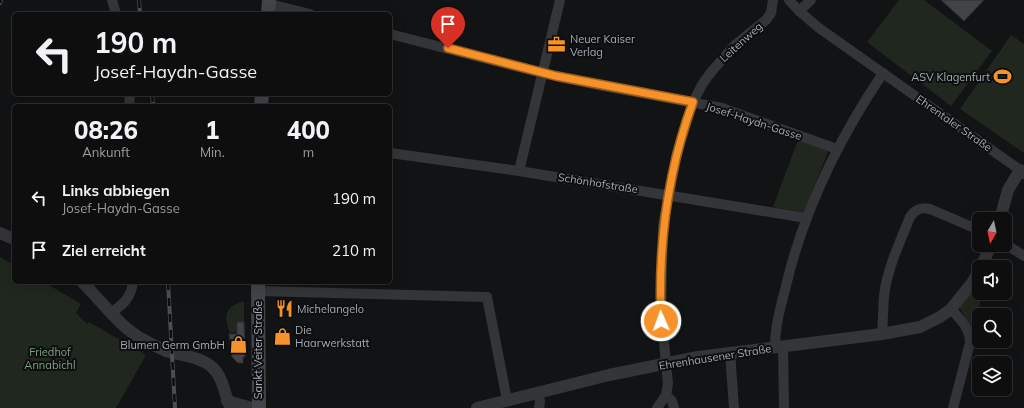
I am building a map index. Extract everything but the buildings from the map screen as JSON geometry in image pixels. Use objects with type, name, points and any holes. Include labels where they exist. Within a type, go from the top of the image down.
[{"type":"main road","name":"Sankt Veiter Straße","points":[[258,287],[259,408]]},
{"type":"street","points":[[112,0],[115,12]]},
{"type":"street","points":[[519,170],[560,0]]},
{"type":"street","name":"Leitenweg","points":[[666,395],[668,384],[662,330],[661,290],[663,225],[677,153],[693,102],[703,83],[724,56],[734,46],[766,20],[771,13],[773,0]]},
{"type":"street","name":"Ehrentaler Straße","points":[[789,0],[799,11],[819,28],[1022,171],[1008,190],[1002,212]]},
{"type":"street","points":[[799,11],[811,0]]},
{"type":"street","points":[[269,6],[300,12]]},
{"type":"street","name":"Josef-Haydn-Gasse","points":[[392,35],[542,73],[722,108],[837,150]]},
{"type":"street","points":[[784,408],[776,327],[787,279],[806,218],[821,182],[860,108],[883,73]]},
{"type":"street","name":"Schönhofstraße","points":[[392,153],[519,170],[806,218]]},
{"type":"street","points":[[882,334],[886,284],[894,258],[910,217],[914,211],[924,208],[930,209],[972,227]]},
{"type":"street","points":[[0,233],[12,238]]},
{"type":"street","points":[[1012,248],[1024,256]]},
{"type":"street","points":[[953,408],[970,343],[970,337],[965,324],[951,309],[972,283]]},
{"type":"street","points":[[84,284],[121,323],[144,340],[166,351],[190,356],[206,363],[218,375],[229,404],[252,408]]},
{"type":"street","points":[[112,312],[126,302],[130,296],[133,284]]},
{"type":"street","points":[[258,287],[487,297],[507,400]]},
{"type":"street","name":"Ehrenhausener Straße","points":[[477,408],[609,375],[730,352],[882,334],[920,327],[940,317],[951,309]]},
{"type":"street","points":[[730,352],[734,408]]},
{"type":"street","points":[[538,392],[540,402],[539,408]]},
{"type":"street","points":[[657,408],[666,395],[672,401],[674,408]]},
{"type":"green space","points":[[899,0],[924,0],[992,51],[951,106],[867,42]]},
{"type":"green space","name":"ASV Klagenfurt","points":[[1011,35],[1024,44],[1024,153],[960,109]]},
{"type":"green space","points":[[798,140],[828,152],[804,212],[773,207]]},
{"type":"green space","name":"Friedhof Annabichl","points":[[0,257],[12,264],[12,284],[47,284],[81,304],[76,313],[87,324],[89,322],[146,355],[116,408],[0,408]]},
{"type":"green space","points":[[972,289],[972,300],[981,300],[979,308],[972,308],[971,326],[959,307]]},
{"type":"green space","points":[[244,301],[244,322],[237,322],[237,332],[230,333],[226,317],[227,312],[233,306]]},
{"type":"railway","points":[[139,0],[140,12]]},
{"type":"railway","points":[[152,96],[153,104]]},
{"type":"railway","points":[[168,284],[175,408]]},
{"type":"place","name":"Neuer Kaiser Verlag","points":[[557,45]]},
{"type":"place","name":"ASV Klagenfurt","points":[[1003,77]]},
{"type":"place","name":"Michelangelo","points":[[284,309]]},
{"type":"place","name":"Die Haarwerkstatt","points":[[282,336]]},
{"type":"place","name":"Blumen Germ GmbH","points":[[238,345]]},
{"type":"route","points":[[448,48],[542,73],[598,85],[693,102],[677,153],[664,215],[661,321]]}]
